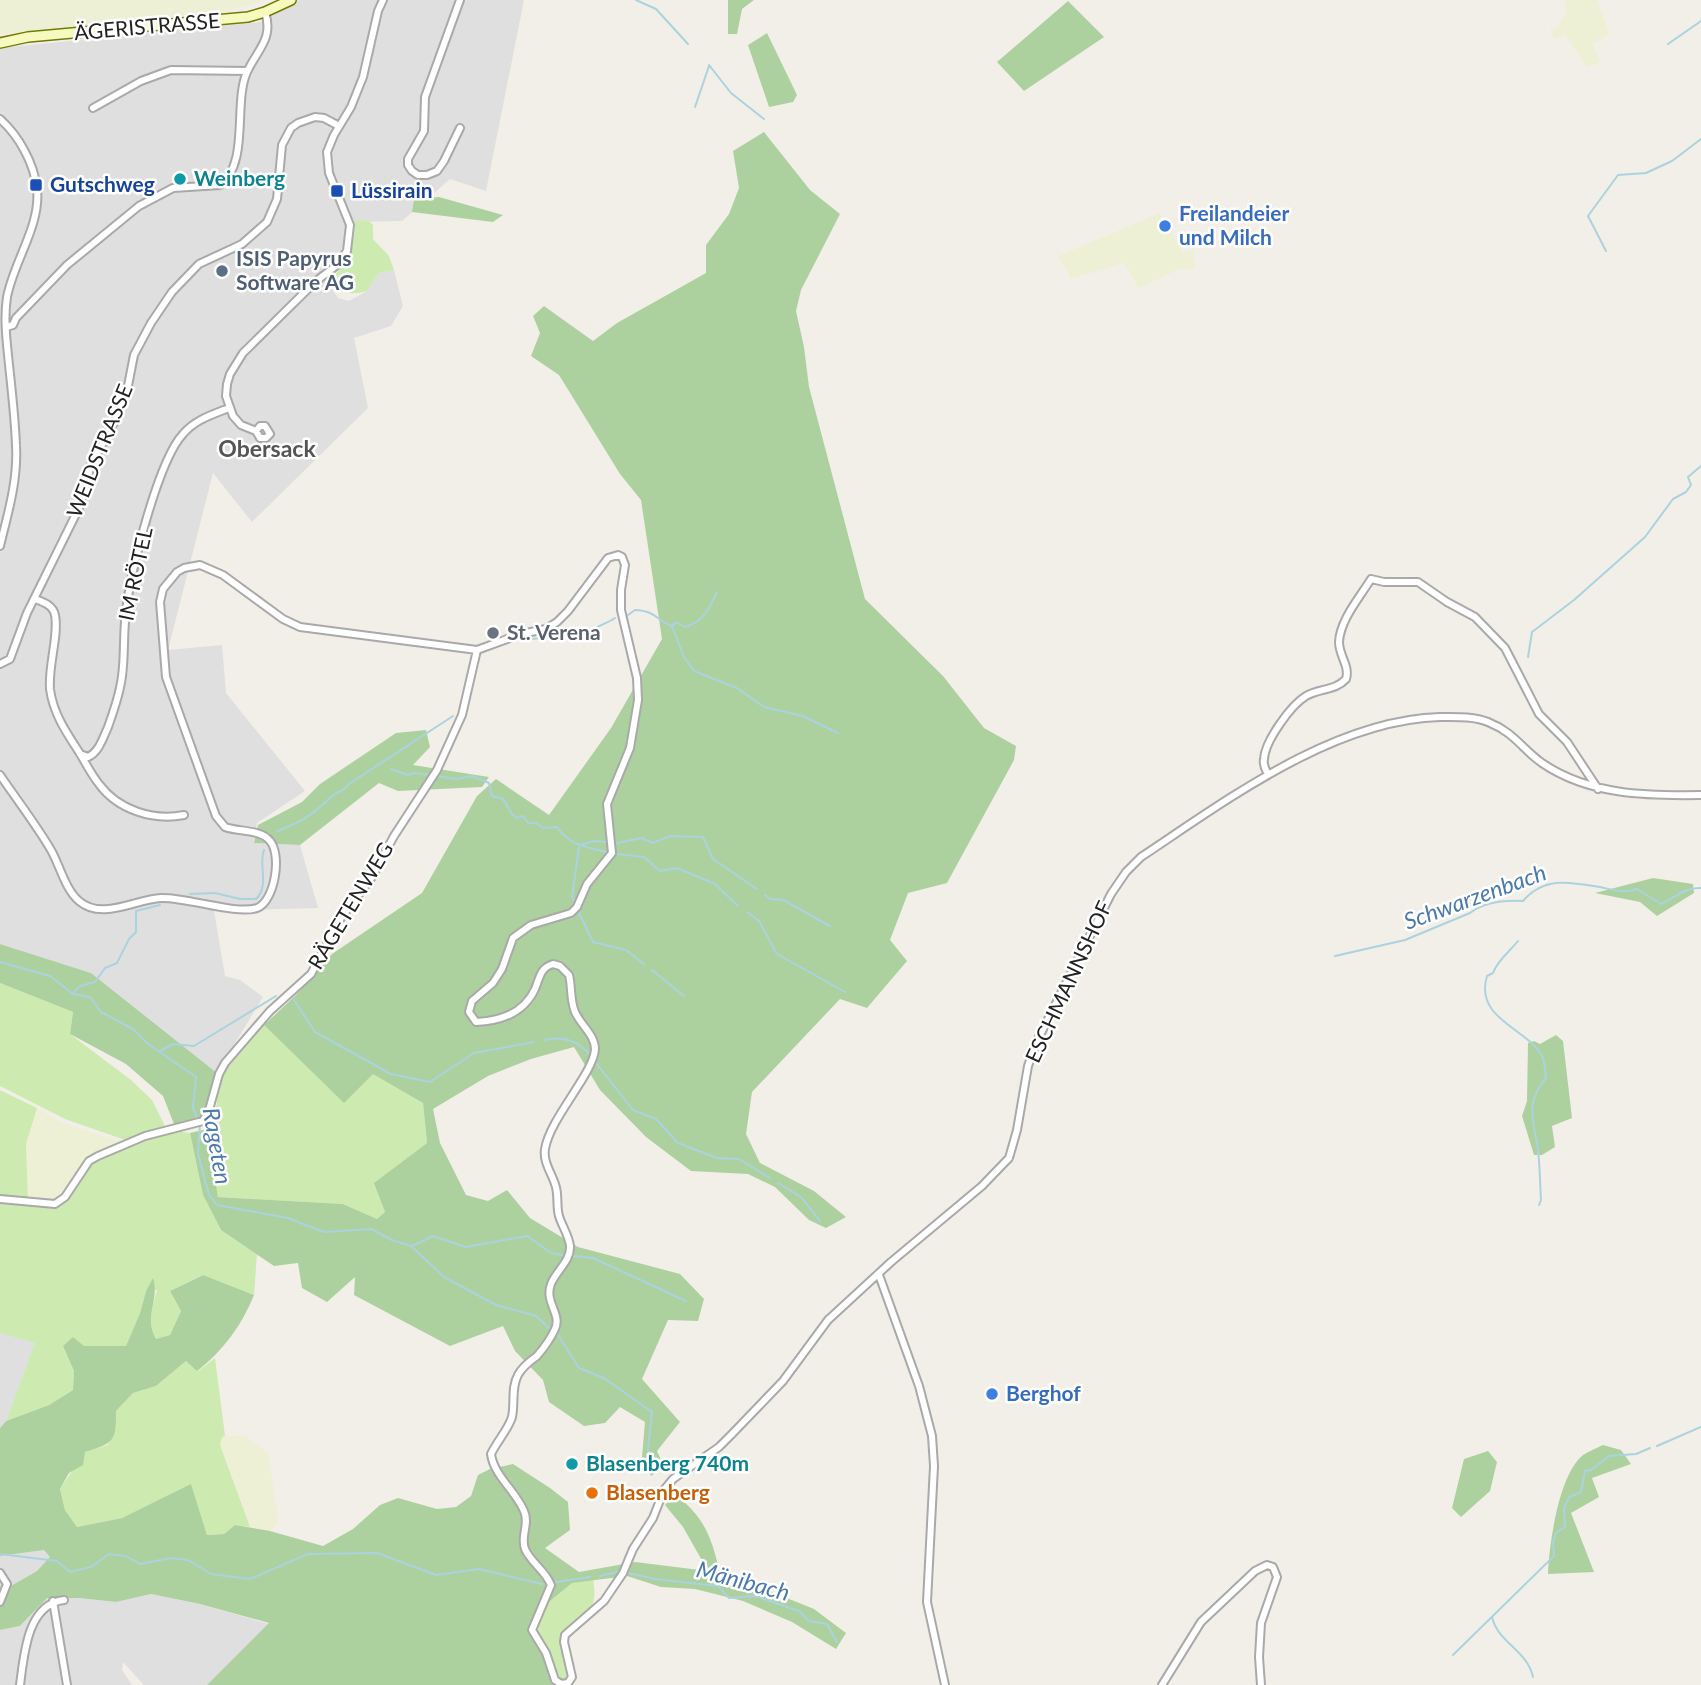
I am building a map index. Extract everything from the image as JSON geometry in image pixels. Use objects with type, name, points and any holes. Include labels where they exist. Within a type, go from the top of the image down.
[{"type":"main road","name":"ÄGERISTRASSE","points":[[0,43],[28,37],[227,20],[265,12],[291,0]]},
{"type":"street","points":[[256,430],[237,421],[229,408],[227,384],[243,353],[309,287],[337,265],[346,251],[350,225],[329,173],[329,144],[351,107],[363,77],[383,0]]},
{"type":"street","points":[[460,0],[425,97],[424,131],[408,159],[412,171],[418,175],[437,171],[460,128]]},
{"type":"street","points":[[6,327],[13,325],[16,318],[67,265],[139,206],[173,188],[220,185],[226,180],[236,157],[242,93],[247,71],[263,46],[268,27],[265,12]]},
{"type":"street","points":[[93,108],[141,81],[171,70],[247,71]]},
{"type":"street","name":"WEIDSTRASSE","points":[[0,664],[10,659],[35,599],[79,508],[91,465],[117,417],[127,391],[134,355],[151,323],[172,292],[198,265],[242,244],[267,222],[277,199],[282,145],[291,128],[315,117],[324,118],[339,126]]},
{"type":"street","points":[[0,119],[29,160],[37,197],[32,223],[9,289],[6,308],[3,338],[16,448],[13,491],[0,546]]},
{"type":"street","name":"IM RÖTEL","points":[[80,754],[88,757],[98,748],[119,696],[126,611],[136,562],[163,468],[173,447],[196,422],[229,408]]},
{"type":"street","name":"ESCHMANNSHOF","points":[[477,650],[521,634],[546,629],[568,611],[608,558],[618,555],[622,557],[625,565],[621,610],[638,678],[638,700],[630,748],[607,804],[612,853],[587,884],[578,907],[571,913],[531,925],[513,938],[494,983],[472,1002],[469,1012],[476,1022],[509,1017],[525,1004],[541,971],[553,964],[560,966],[569,975],[575,1014],[593,1040],[595,1048],[589,1064],[563,1107],[544,1152],[556,1186],[558,1213],[570,1251],[549,1292],[550,1304],[557,1318],[556,1328],[540,1353],[518,1374],[508,1427],[491,1454],[496,1471],[514,1492],[525,1513],[528,1522],[524,1543],[527,1552],[545,1572],[551,1585],[532,1630],[546,1653],[555,1679],[561,1684],[568,1683],[572,1676],[564,1642],[565,1635],[604,1601],[653,1518],[664,1490],[673,1479],[726,1440],[783,1381],[828,1320],[867,1281],[879,1275],[982,1186],[1009,1158],[1017,1130],[1028,1066],[1036,1043],[1111,894],[1141,857],[1268,774],[1298,758],[1396,722],[1429,718],[1461,716],[1484,720],[1503,729],[1551,769],[1598,789],[1654,796],[1701,796]]},
{"type":"street","points":[[0,775],[42,834],[71,890],[79,901],[88,907],[113,909],[164,898],[247,909],[258,907],[267,901],[272,892],[276,861],[270,840],[254,832],[225,827],[218,820],[166,677],[160,602],[163,589],[170,578],[184,568],[200,565],[210,567],[283,619],[300,627],[477,650]]},
{"type":"street","points":[[1268,774],[1264,766],[1266,749],[1294,705],[1306,696],[1336,687],[1346,679],[1346,666],[1340,651],[1340,632],[1371,579],[1384,582],[1418,582],[1475,617],[1505,648],[1516,674],[1539,714],[1567,742],[1598,789]]},
{"type":"street","points":[[35,599],[50,607],[55,616],[50,691],[59,720],[99,785],[124,806],[143,813],[172,817],[184,815]]},
{"type":"street","name":"RÄGETENWEG","points":[[0,1199],[55,1204],[65,1197],[83,1167],[98,1156],[145,1136],[203,1121],[209,1110],[219,1074],[231,1054],[270,1011],[311,974],[341,918],[372,877],[394,836],[437,770],[462,715],[477,650]]},
{"type":"street","points":[[879,1275],[919,1387],[932,1436],[934,1466],[927,1602],[945,1685]]},
{"type":"street","points":[[1162,1685],[1201,1622],[1255,1571],[1267,1565],[1273,1567],[1277,1577],[1261,1623],[1261,1685]]},
{"type":"street","points":[[0,1573],[7,1584],[0,1602]]},
{"type":"street","points":[[20,1685],[32,1626],[40,1611],[53,1601],[64,1600]]},
{"type":"street","points":[[53,1601],[66,1685]]},
{"type":"shaded area","points":[[299,0],[524,0],[486,191],[450,179],[402,221],[356,222],[340,252],[321,274],[338,298],[349,301],[367,291],[379,273],[394,270],[403,306],[391,326],[354,338],[368,408],[252,522],[213,473],[168,650],[222,645],[226,693],[305,791],[257,823],[254,843],[300,845],[318,908],[214,911],[225,976],[240,980],[263,997],[217,1073],[91,973],[0,944],[0,41],[10,47],[261,22]]},
{"type":"shaded area","points":[[0,1333],[36,1342],[6,1421],[0,1428]]},
{"type":"shaded area","points":[[44,1550],[51,1557],[37,1571],[9,1587],[0,1603],[0,1556]]},
{"type":"shaded area","points":[[151,1594],[200,1604],[269,1624],[207,1685],[144,1685],[123,1662],[122,1670],[132,1685],[0,1685],[0,1630],[20,1626],[47,1598],[115,1602]]},
{"type":"green space","points":[[0,0],[265,0],[225,12],[0,35]]},
{"type":"green space","points":[[728,0],[754,0],[742,9],[737,34],[728,34]]},
{"type":"green space","points":[[1564,0],[1597,0],[1610,34],[1593,44],[1601,62],[1587,67],[1565,36],[1554,39],[1550,29],[1559,26],[1566,10]]},
{"type":"green space","points":[[1068,1],[1104,37],[1024,91],[997,62]]},
{"type":"green space","points":[[767,33],[797,95],[793,102],[769,107],[748,45]]},
{"type":"green space","points":[[764,132],[810,190],[840,214],[801,290],[796,311],[809,387],[865,599],[943,676],[984,728],[1016,746],[1014,760],[947,883],[908,893],[890,940],[907,961],[867,1008],[840,999],[752,1092],[746,1134],[760,1163],[814,1191],[846,1217],[826,1228],[809,1220],[775,1187],[748,1174],[691,1171],[646,1137],[600,1090],[574,1047],[531,1059],[488,1076],[433,1109],[440,1143],[466,1195],[488,1201],[507,1190],[530,1218],[578,1247],[680,1274],[704,1299],[698,1321],[668,1320],[642,1379],[680,1422],[657,1451],[664,1467],[651,1476],[642,1457],[645,1422],[620,1407],[605,1423],[584,1426],[549,1402],[543,1380],[515,1351],[503,1326],[450,1346],[354,1295],[355,1277],[327,1302],[302,1288],[298,1263],[274,1266],[221,1230],[203,1195],[190,1133],[207,1129],[218,1197],[343,1204],[377,1219],[385,1212],[374,1183],[427,1143],[423,1103],[373,1074],[344,1103],[264,1025],[296,995],[332,954],[422,893],[477,796],[496,779],[549,815],[611,728],[662,639],[641,500],[620,474],[559,375],[531,356],[540,333],[533,316],[544,306],[593,341],[617,323],[706,273],[706,245],[729,214],[739,188],[733,151]]},
{"type":"green space","points":[[439,197],[503,215],[493,222],[412,212],[414,199]]},
{"type":"green space","points":[[1160,213],[1183,252],[1193,250],[1195,269],[1180,269],[1139,288],[1124,263],[1071,279],[1058,256]]},
{"type":"green space","points":[[355,220],[369,221],[373,225],[373,239],[389,256],[394,270],[379,273],[367,291],[351,293],[338,289],[330,280],[342,267],[349,253],[354,238]]},
{"type":"green space","points":[[426,730],[430,747],[413,765],[489,777],[482,787],[398,791],[379,783],[300,845],[254,843],[258,825],[302,802],[320,784],[396,733]]},
{"type":"green space","points":[[1653,878],[1693,884],[1694,893],[1657,916],[1640,902],[1595,893]]},
{"type":"green space","points":[[0,944],[91,973],[217,1073],[204,1118],[174,1124],[163,1096],[126,1064],[70,1034],[73,1012],[0,983]]},
{"type":"green space","points":[[0,983],[73,1012],[70,1034],[131,1080],[152,1100],[166,1128],[128,1141],[65,1119],[0,1086]]},
{"type":"green space","points":[[264,1025],[344,1102],[373,1073],[423,1103],[427,1143],[375,1183],[385,1212],[377,1219],[343,1204],[218,1197],[207,1129],[217,1104],[217,1090],[224,1067]]},
{"type":"green space","points":[[1556,1035],[1563,1041],[1572,1118],[1552,1126],[1555,1147],[1542,1155],[1534,1155],[1522,1116],[1527,1101],[1528,1043],[1534,1041],[1540,1044]]},
{"type":"green space","points":[[0,1090],[37,1108],[26,1144],[28,1201],[0,1197]]},
{"type":"green space","points":[[37,1108],[63,1123],[125,1143],[85,1162],[61,1197],[55,1201],[28,1201],[26,1144]]},
{"type":"green space","points":[[162,1132],[190,1133],[203,1195],[221,1230],[257,1254],[254,1295],[202,1275],[170,1291],[181,1311],[170,1335],[156,1339],[151,1321],[157,1290],[146,1291],[126,1346],[63,1346],[74,1371],[73,1390],[49,1405],[6,1421],[35,1343],[0,1333],[0,1200],[56,1206],[90,1163]]},
{"type":"green space","points":[[203,1275],[254,1295],[249,1306],[238,1327],[223,1346],[197,1371],[186,1361],[156,1386],[133,1393],[116,1411],[114,1435],[111,1440],[85,1452],[83,1465],[69,1473],[60,1489],[65,1510],[77,1527],[122,1518],[191,1484],[207,1535],[224,1534],[235,1525],[270,1531],[323,1546],[353,1529],[380,1505],[398,1498],[437,1509],[456,1507],[471,1496],[478,1475],[490,1469],[513,1464],[568,1502],[570,1530],[545,1548],[579,1572],[635,1562],[708,1571],[683,1527],[665,1505],[674,1494],[701,1521],[711,1541],[721,1579],[767,1590],[814,1609],[846,1633],[836,1649],[792,1622],[743,1601],[695,1589],[661,1587],[627,1576],[572,1583],[549,1602],[542,1600],[529,1628],[558,1685],[207,1685],[269,1623],[151,1594],[116,1602],[47,1598],[20,1626],[0,1630],[0,1603],[9,1587],[37,1571],[50,1557],[44,1550],[0,1556],[0,1428],[6,1421],[49,1405],[73,1390],[74,1371],[63,1346],[73,1337],[84,1346],[126,1346],[153,1278],[155,1294],[151,1316],[152,1331],[156,1339],[170,1335],[181,1311],[170,1291]]},
{"type":"green space","points":[[215,1358],[225,1436],[222,1437],[220,1445],[250,1527],[235,1525],[224,1534],[207,1535],[191,1485],[122,1518],[77,1527],[65,1510],[60,1489],[85,1452],[108,1445],[116,1411],[133,1393],[156,1386],[186,1361],[198,1371]]},
{"type":"green space","points":[[222,1436],[244,1436],[268,1452],[279,1522],[270,1531],[250,1527],[220,1445]]},
{"type":"green space","points":[[1603,1445],[1621,1450],[1631,1464],[1592,1478],[1599,1497],[1571,1513],[1594,1572],[1548,1574],[1553,1528],[1568,1477],[1583,1455]]},
{"type":"green space","points":[[1488,1451],[1497,1462],[1490,1491],[1461,1517],[1452,1508],[1464,1459]]},
{"type":"green space","points":[[593,1579],[594,1600],[591,1607],[562,1633],[569,1677],[564,1681],[557,1676],[536,1632],[535,1624],[544,1606],[572,1583]]},
{"type":"waterway","points":[[636,0],[656,9],[688,44]]},
{"type":"waterway","points":[[1668,44],[1701,21]]},
{"type":"waterway","points":[[709,65],[731,93],[764,119]]},
{"type":"waterway","points":[[695,107],[709,66]]},
{"type":"waterway","points":[[1606,251],[1588,216],[1618,175],[1646,173],[1672,161],[1701,139]]},
{"type":"waterway","points":[[1528,657],[1532,632],[1574,600],[1645,537],[1673,499],[1686,492],[1691,485],[1688,477],[1701,466]]},
{"type":"waterway","points":[[672,626],[676,622],[685,627],[701,618],[717,592]]},
{"type":"waterway","points":[[628,615],[635,610],[648,612],[672,626],[684,657],[694,671],[737,688],[764,707],[803,716],[838,733]]},
{"type":"waterway","points":[[531,639],[586,634],[615,618]]},
{"type":"waterway","points":[[277,831],[306,817],[349,784],[453,716]]},
{"type":"waterway","points":[[391,769],[408,775],[431,775]]},
{"type":"waterway","points":[[436,776],[457,779],[472,776],[489,783],[492,796],[503,799],[517,818],[523,816],[528,823],[536,823],[543,828],[557,827],[573,842],[606,852]]},
{"type":"waterway","points":[[617,843],[642,838],[653,843],[670,836],[703,837],[713,859],[757,889]]},
{"type":"waterway","points":[[580,845],[594,841],[606,842]]},
{"type":"waterway","points":[[575,903],[572,897],[579,847]]},
{"type":"waterway","points":[[190,894],[215,893],[240,899],[256,899],[263,882],[264,850]]},
{"type":"waterway","points":[[617,854],[644,857],[660,871],[677,868],[715,884],[738,906]]},
{"type":"waterway","name":"Schwarzenbach","points":[[1335,956],[1405,940],[1488,904],[1523,901],[1531,893],[1549,884],[1578,884],[1623,891],[1637,889],[1661,904],[1685,891],[1701,888]]},
{"type":"waterway","points":[[765,895],[770,899],[783,900],[830,926]]},
{"type":"waterway","points":[[73,993],[80,986],[95,982],[105,968],[117,963],[129,939],[136,932],[136,911],[160,905]]},
{"type":"waterway","points":[[747,912],[759,921],[777,954],[845,992]]},
{"type":"waterway","points":[[579,913],[593,942],[626,950],[644,964]]},
{"type":"waterway","points":[[1518,941],[1493,973],[1487,976],[1485,991],[1488,1003],[1495,1013],[1535,1046],[1544,1061],[1546,1078],[1535,1096],[1532,1112],[1539,1163],[1539,1205]]},
{"type":"waterway","name":"Rageten","points":[[0,962],[50,976],[73,994],[90,997],[101,1012],[133,1029],[147,1043],[196,1077],[193,1108],[198,1119]]},
{"type":"waterway","points":[[652,970],[684,996]]},
{"type":"waterway","points":[[160,1051],[173,1044],[194,1046],[276,996]]},
{"type":"waterway","points":[[294,1000],[315,1032],[391,1074],[430,1082],[474,1053],[534,1042]]},
{"type":"waterway","points":[[545,1040],[569,1040],[589,1054]]},
{"type":"waterway","points":[[596,1063],[633,1110],[656,1119],[678,1143],[717,1158],[739,1159],[770,1178]]},
{"type":"waterway","name":"Rageten","points":[[200,1124],[198,1154],[209,1195],[217,1205],[288,1218],[324,1232],[371,1229],[411,1246],[444,1277],[496,1305],[536,1316],[549,1328]]},
{"type":"waterway","points":[[778,1183],[801,1197],[820,1221]]},
{"type":"waterway","points":[[412,1246],[433,1236],[466,1247],[527,1236],[551,1253],[563,1255]]},
{"type":"waterway","points":[[574,1256],[593,1258],[686,1301]]},
{"type":"waterway","points":[[558,1335],[579,1368],[604,1378],[652,1412],[648,1450],[655,1467]]},
{"type":"waterway","points":[[1657,1446],[1701,1427]]},
{"type":"waterway","points":[[1453,1655],[1554,1556],[1556,1533],[1565,1527],[1564,1509],[1569,1497],[1581,1492],[1585,1471],[1591,1470],[1609,1456],[1636,1454],[1650,1448]]},
{"type":"waterway","name":"Mänibach","points":[[0,1554],[57,1561],[70,1572],[91,1567],[109,1554],[126,1556],[140,1564],[171,1558],[188,1560],[211,1574],[250,1579],[308,1554],[377,1553],[436,1575],[479,1569],[542,1584]]},
{"type":"waterway","name":"Mänibach","points":[[600,1576],[617,1572]]},
{"type":"waterway","name":"Mänibach","points":[[628,1573],[718,1586],[729,1598],[756,1596],[799,1611],[809,1621],[827,1624],[837,1642]]},
{"type":"waterway","name":"Mänibach","points":[[556,1582],[590,1577]]},
{"type":"waterway","points":[[1492,1617],[1500,1634],[1525,1660],[1533,1677]]},
{"type":"place","name":"Weinberg","points":[[180,179]]},
{"type":"place","name":"Gutschweg","points":[[36,185]]},
{"type":"place","name":"Lüssirain","points":[[337,191]]},
{"type":"place","name":"Freilandeier und Milch","points":[[1165,226]]},
{"type":"place","name":"ISIS Papyrus Software AG","points":[[222,271]]},
{"type":"place","name":"St. Verena","points":[[493,633]]},
{"type":"place","name":"Berghof","points":[[992,1394]]},
{"type":"place","name":"Blasenberg 740m","points":[[572,1464]]},
{"type":"place","name":"Blasenberg","points":[[592,1493]]},
{"type":"district","name":"Obersack","points":[[267,449]]}]
